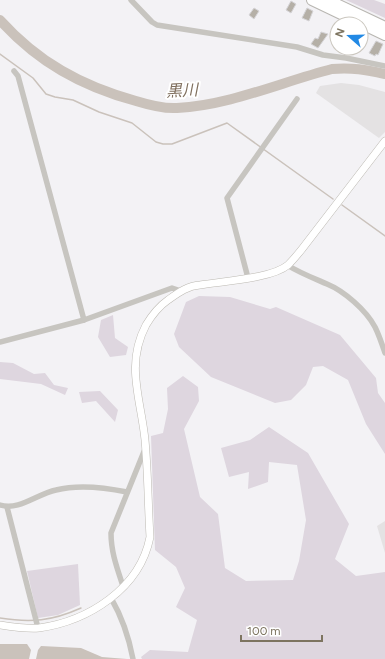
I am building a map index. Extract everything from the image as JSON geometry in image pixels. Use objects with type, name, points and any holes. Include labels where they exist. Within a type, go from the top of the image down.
[{"type":"highway","points":[[312,0],[385,35]]},
{"type":"highway","points":[[328,0],[385,26]]},
{"type":"street","points":[[131,0],[152,22],[158,25],[297,46],[323,55],[385,66]]},
{"type":"street","points":[[14,70],[18,76],[84,320]]},
{"type":"street","points":[[248,278],[227,198],[297,99]]},
{"type":"street","points":[[0,625],[38,628],[64,623],[84,615],[111,598],[123,586],[140,566],[147,552],[150,537],[145,450],[135,378],[136,351],[142,332],[151,316],[162,304],[181,291],[192,286],[248,278],[273,272],[287,265],[302,249],[385,141]]},
{"type":"street","points":[[287,265],[305,276],[336,289],[353,302],[367,316],[374,326],[385,353]]},
{"type":"street","points":[[0,342],[84,320],[172,288],[181,291]]},
{"type":"street","points":[[123,586],[114,561],[111,544],[112,533],[127,492],[145,450]]},
{"type":"street","points":[[0,505],[7,507],[16,506],[55,490],[72,487],[93,486],[127,492]]},
{"type":"street","points":[[7,507],[38,628]]},
{"type":"street","points":[[111,598],[118,610],[130,642],[133,659]]},
{"type":"shaded area","points":[[346,0],[374,0],[385,4],[385,18]]},
{"type":"shaded area","points":[[341,83],[359,85],[385,92],[385,132],[379,138],[316,93],[320,86]]},
{"type":"shaded area","points":[[199,296],[230,297],[270,309],[276,307],[340,335],[376,378],[378,393],[385,403],[385,454],[366,424],[348,380],[323,366],[313,367],[306,385],[291,400],[275,403],[211,377],[179,347],[174,334],[186,302]]},
{"type":"shaded area","points":[[113,315],[115,338],[128,347],[126,355],[110,357],[98,337],[101,320]]},
{"type":"shaded area","points":[[0,362],[13,363],[34,374],[45,373],[54,385],[68,388],[65,395],[41,384],[0,379]]},
{"type":"shaded area","points":[[183,376],[198,387],[199,401],[184,429],[200,497],[218,514],[225,568],[246,581],[293,580],[299,561],[306,520],[297,465],[269,462],[268,482],[248,489],[249,472],[229,477],[221,448],[250,440],[269,427],[308,453],[349,524],[335,559],[356,576],[385,572],[385,659],[142,659],[141,657],[150,650],[188,652],[197,620],[176,607],[185,588],[176,567],[155,550],[151,436],[163,433],[168,409],[167,388]]},
{"type":"shaded area","points":[[100,391],[118,410],[115,422],[96,401],[82,403],[79,392]]},
{"type":"shaded area","points":[[385,521],[385,553],[377,526]]},
{"type":"shaded area","points":[[78,564],[80,605],[58,615],[38,618],[27,571]]},
{"type":"shaded area","points":[[0,644],[27,644],[31,650],[29,659],[0,659]]},
{"type":"shaded area","points":[[41,646],[81,648],[102,657],[127,659],[36,659],[38,650]]},
{"type":"building","points":[[291,1],[296,4],[291,13],[286,10]]},
{"type":"building","points":[[254,8],[259,11],[254,19],[249,15]]},
{"type":"building","points":[[307,8],[313,11],[309,21],[302,18]]},
{"type":"building","points":[[321,32],[328,34],[318,48],[311,44],[315,38],[318,39]]},
{"type":"building","points":[[376,41],[383,44],[378,55],[376,54],[375,56],[369,53]]},
{"type":"waterway","name":"黒川","points":[[0,20],[14,35],[45,60],[62,71],[79,80],[116,95],[161,107],[177,108],[197,106],[236,98],[332,69],[359,69],[385,74]]},
{"type":"waterway","points":[[0,54],[33,78],[46,94],[73,100],[99,112],[132,123],[156,142],[172,144],[227,123],[333,199]]},
{"type":"waterway","points":[[342,205],[385,236]]},
{"type":"waterway","points":[[0,618],[11,620],[41,620],[60,616],[81,608]]}]
